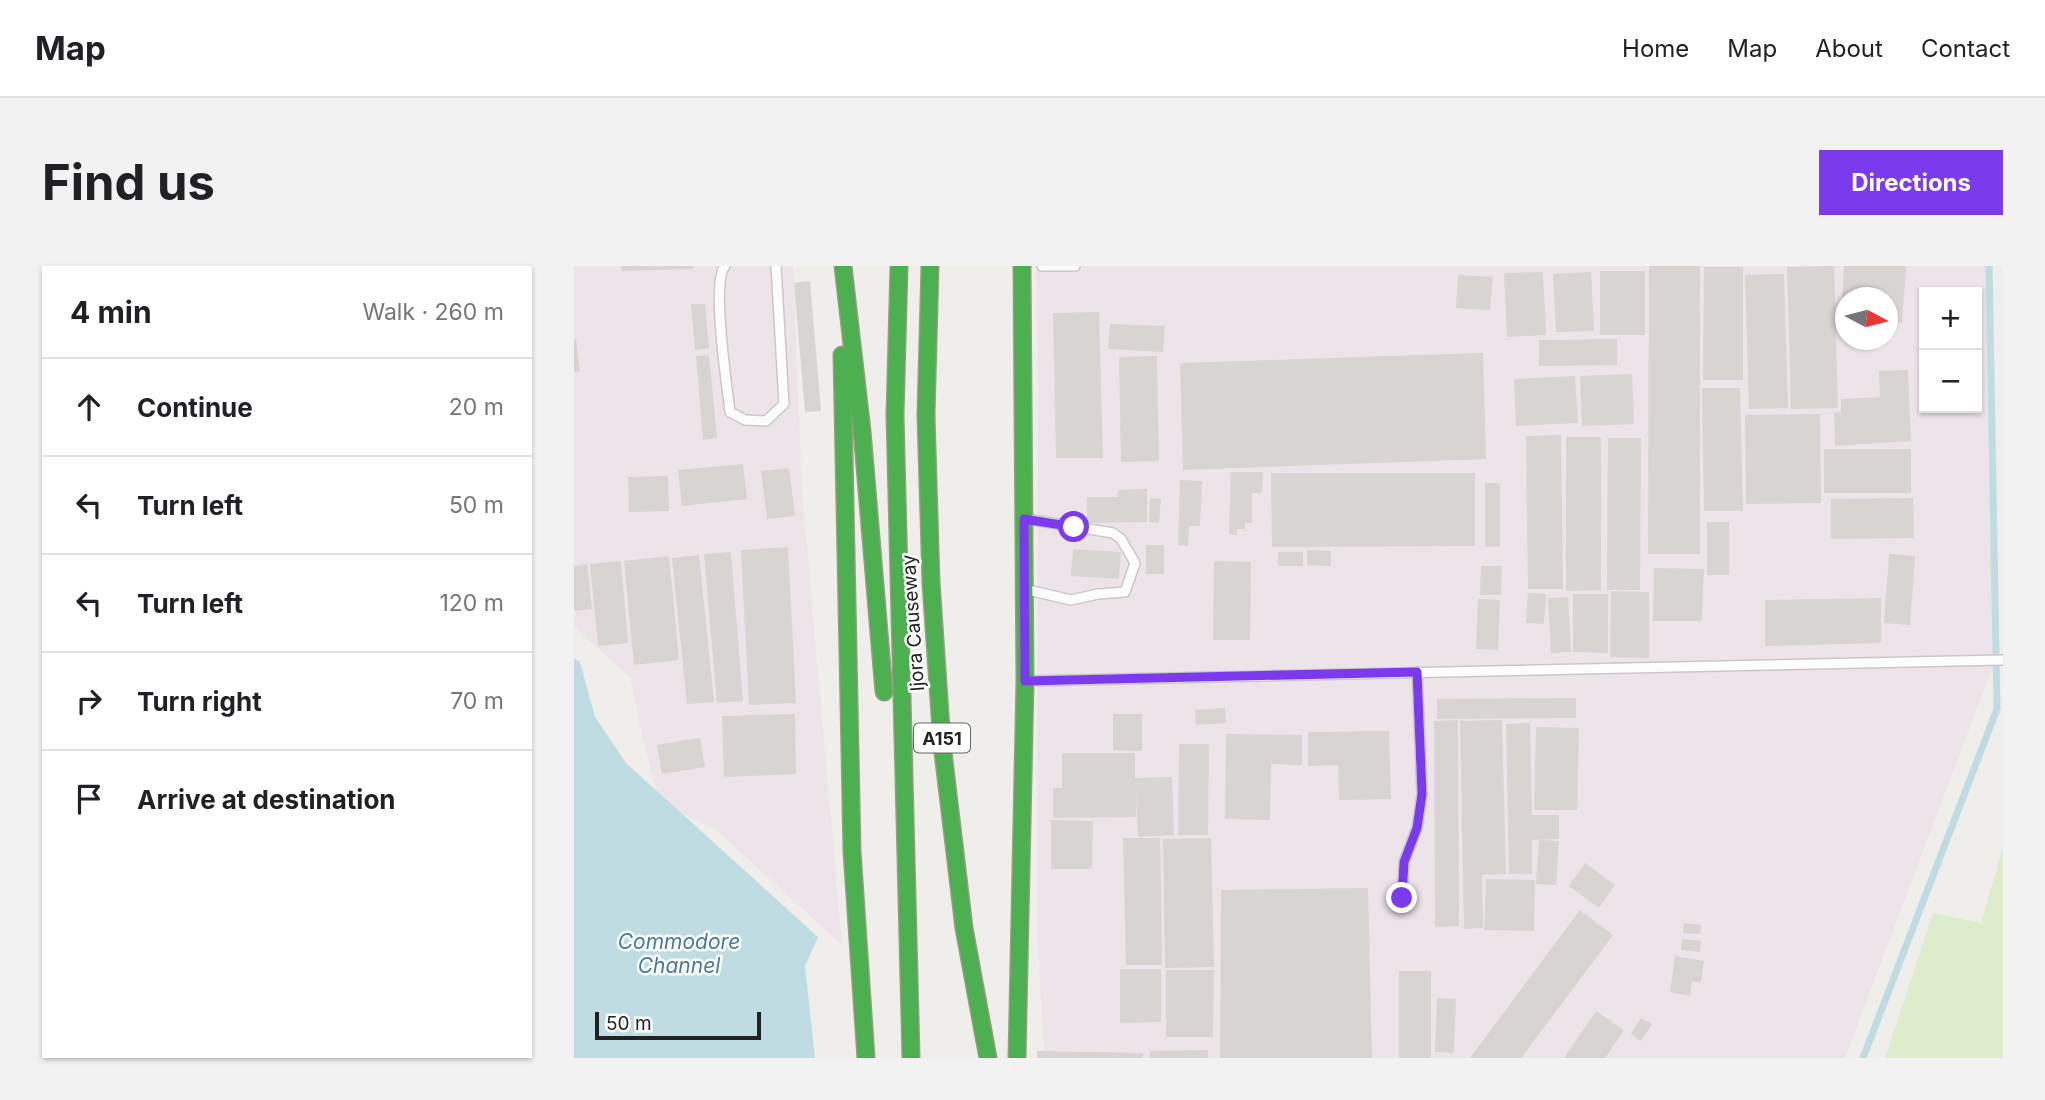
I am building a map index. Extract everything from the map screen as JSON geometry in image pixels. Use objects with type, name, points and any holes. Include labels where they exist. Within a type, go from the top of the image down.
[{"type":"main road","points":[[842,266],[862,431],[886,711],[904,780]]},
{"type":"main road","points":[[842,266],[852,851],[866,1058]]},
{"type":"main road","name":"Ijora Causeway","points":[[899,266],[895,415],[911,1058]]},
{"type":"main road","name":"Ijora Causeway","points":[[930,266],[926,415],[931,582],[942,744],[964,929],[988,1058]]},
{"type":"main road","points":[[1017,1058],[1025,681],[1022,266]]},
{"type":"lane","points":[[725,266],[719,293],[730,412],[745,420],[766,421],[784,404],[776,266]]},
{"type":"lane","points":[[1042,266],[1075,266]]},
{"type":"lane","points":[[1024,519],[1113,534],[1121,539],[1135,563],[1125,592],[1071,600],[1025,589]]},
{"type":"lane","points":[[1025,681],[2003,660]]},
{"type":"lane","points":[[1402,898],[1404,862],[1417,828],[1422,794],[1417,672]]},
{"type":"shaded area","points":[[574,266],[793,266],[802,491],[842,945],[716,830],[659,802],[630,677],[574,627]]},
{"type":"shaded area","points":[[1036,266],[1993,266],[1996,658],[1845,1058],[1044,1058],[1037,927]]},
{"type":"green space","points":[[2003,847],[2003,1058],[1885,1058],[1933,913],[1981,923]]},
{"type":"water","name":"Commodore Channel","points":[[574,658],[580,662],[595,717],[626,763],[818,937],[805,966],[815,1058],[574,1058]]},
{"type":"building","points":[[621,266],[693,266],[693,269],[622,271]]},
{"type":"building","points":[[1649,266],[1700,266],[1700,554],[1648,554]]},
{"type":"building","points":[[1834,266],[1838,408],[1791,409],[1787,267]]},
{"type":"building","points":[[1844,266],[1906,266],[1902,323],[1898,323],[1898,287],[1843,287]]},
{"type":"building","points":[[1704,267],[1743,267],[1743,380],[1703,380]]},
{"type":"building","points":[[1600,271],[1645,271],[1645,335],[1600,335]]},
{"type":"building","points":[[1543,272],[1546,335],[1507,337],[1504,273]]},
{"type":"building","points":[[1591,272],[1594,331],[1556,332],[1553,274]]},
{"type":"building","points":[[1784,274],[1788,408],[1749,409],[1745,275]]},
{"type":"building","points":[[1458,275],[1493,277],[1490,310],[1456,308]]},
{"type":"building","points":[[810,281],[821,411],[805,412],[794,283]]},
{"type":"building","points":[[691,304],[705,304],[709,348],[695,350]]},
{"type":"building","points":[[1099,312],[1103,458],[1056,458],[1053,313]]},
{"type":"building","points":[[1110,324],[1165,326],[1163,352],[1108,349]]},
{"type":"building","points":[[574,339],[580,371],[574,372]]},
{"type":"building","points":[[1617,339],[1617,365],[1539,366],[1539,340]]},
{"type":"building","points":[[1483,353],[1486,459],[1183,470],[1180,363]]},
{"type":"building","points":[[709,355],[717,438],[703,440],[696,356]]},
{"type":"building","points":[[1157,356],[1159,461],[1121,462],[1119,357]]},
{"type":"building","points":[[1908,370],[1911,441],[1835,446],[1834,413],[1841,412],[1841,399],[1880,397],[1879,371]]},
{"type":"building","points":[[1632,374],[1634,424],[1582,426],[1580,376]]},
{"type":"building","points":[[1575,376],[1578,423],[1516,426],[1514,379]]},
{"type":"building","points":[[1702,388],[1740,388],[1743,511],[1704,511]]},
{"type":"building","points":[[1820,414],[1821,503],[1746,504],[1745,415]]},
{"type":"building","points":[[1561,435],[1563,589],[1528,589],[1526,436]]},
{"type":"building","points":[[1566,437],[1601,437],[1601,590],[1566,591]]},
{"type":"building","points":[[1608,438],[1641,438],[1640,590],[1607,590]]},
{"type":"building","points":[[1824,449],[1911,449],[1911,493],[1824,493]]},
{"type":"building","points":[[743,464],[747,499],[682,506],[678,470]]},
{"type":"building","points":[[789,468],[795,516],[767,519],[761,471]]},
{"type":"building","points":[[1231,472],[1263,472],[1262,493],[1252,493],[1252,523],[1245,523],[1245,529],[1237,529],[1237,535],[1229,534]]},
{"type":"building","points":[[1271,473],[1475,473],[1475,546],[1272,547]]},
{"type":"building","points":[[668,476],[669,511],[629,512],[628,477]]},
{"type":"building","points":[[1180,480],[1202,481],[1200,526],[1189,526],[1188,546],[1178,545]]},
{"type":"building","points":[[1485,483],[1500,483],[1500,546],[1485,547]]},
{"type":"building","points":[[1147,489],[1147,522],[1087,523],[1087,497],[1118,497],[1118,490]]},
{"type":"building","points":[[1150,498],[1161,499],[1159,523],[1149,522]]},
{"type":"building","points":[[1913,498],[1914,538],[1831,539],[1831,499]]},
{"type":"building","points":[[1707,522],[1729,522],[1729,575],[1707,575]]},
{"type":"building","points":[[1146,545],[1164,545],[1164,574],[1146,574]]},
{"type":"building","points":[[788,547],[796,703],[749,705],[741,550]]},
{"type":"building","points":[[1073,549],[1121,552],[1119,579],[1071,576]]},
{"type":"building","points":[[1307,550],[1331,551],[1331,566],[1307,565]]},
{"type":"building","points":[[731,552],[743,701],[717,703],[704,554]]},
{"type":"building","points":[[1278,552],[1303,552],[1303,566],[1278,566]]},
{"type":"building","points":[[1889,554],[1915,556],[1910,625],[1884,623]]},
{"type":"building","points":[[699,555],[714,702],[687,704],[672,558]]},
{"type":"building","points":[[669,556],[679,660],[634,665],[624,561]]},
{"type":"building","points":[[621,561],[628,643],[598,646],[590,564]]},
{"type":"building","points":[[1214,561],[1251,562],[1250,640],[1213,640]]},
{"type":"building","points":[[587,564],[592,609],[574,611],[574,566]]},
{"type":"building","points":[[1481,566],[1502,566],[1501,595],[1480,595]]},
{"type":"building","points":[[1654,568],[1704,569],[1702,621],[1653,621]]},
{"type":"building","points":[[1611,591],[1649,592],[1649,658],[1610,657]]},
{"type":"building","points":[[1528,593],[1546,594],[1544,624],[1526,623]]},
{"type":"building","points":[[1573,594],[1608,594],[1608,653],[1573,652]]},
{"type":"building","points":[[1568,597],[1571,652],[1551,653],[1548,598]]},
{"type":"building","points":[[1881,598],[1881,643],[1765,646],[1765,600]]},
{"type":"building","points":[[1478,599],[1500,600],[1498,650],[1476,649]]},
{"type":"building","points":[[1576,698],[1576,718],[1437,719],[1437,699]]},
{"type":"building","points":[[1225,708],[1226,723],[1196,725],[1195,710]]},
{"type":"building","points":[[795,714],[796,774],[724,777],[722,716]]},
{"type":"building","points":[[1113,714],[1142,714],[1142,751],[1113,750]]},
{"type":"building","points":[[1458,720],[1459,926],[1435,927],[1434,721]]},
{"type":"building","points":[[1502,720],[1506,874],[1482,875],[1483,928],[1464,929],[1460,721]]},
{"type":"building","points":[[1530,723],[1532,815],[1559,815],[1559,839],[1532,840],[1532,874],[1509,874],[1506,724]]},
{"type":"building","points":[[1536,727],[1579,728],[1577,810],[1534,810]]},
{"type":"building","points":[[1389,731],[1391,799],[1339,800],[1338,765],[1308,766],[1308,732]]},
{"type":"building","points":[[1226,734],[1302,735],[1302,765],[1271,764],[1270,820],[1225,819]]},
{"type":"building","points":[[700,738],[705,767],[662,774],[657,745]]},
{"type":"building","points":[[1179,744],[1209,744],[1208,835],[1178,835]]},
{"type":"building","points":[[1062,753],[1135,753],[1135,778],[1172,777],[1174,835],[1138,837],[1136,790],[1136,817],[1053,818],[1053,788],[1062,788]]},
{"type":"building","points":[[1051,820],[1093,821],[1092,869],[1051,869]]},
{"type":"building","points":[[1123,838],[1160,838],[1162,965],[1126,965]]},
{"type":"building","points":[[1211,838],[1214,967],[1165,968],[1163,839]]},
{"type":"building","points":[[1539,840],[1559,841],[1556,885],[1536,884]]},
{"type":"building","points":[[1585,863],[1615,885],[1599,908],[1569,886]]},
{"type":"building","points":[[1486,879],[1535,880],[1534,931],[1484,930]]},
{"type":"building","points":[[1368,888],[1372,1058],[1220,1058],[1221,890]]},
{"type":"building","points":[[1580,910],[1613,935],[1521,1058],[1470,1058]]},
{"type":"building","points":[[1684,923],[1701,925],[1700,934],[1683,933]]},
{"type":"building","points":[[1682,939],[1701,941],[1700,952],[1681,950]]},
{"type":"building","points":[[1675,956],[1704,961],[1701,983],[1692,981],[1690,996],[1670,992]]},
{"type":"building","points":[[1120,969],[1161,969],[1161,1022],[1120,1023]]},
{"type":"building","points":[[1166,970],[1214,970],[1213,1037],[1166,1037]]},
{"type":"building","points":[[1399,971],[1431,971],[1431,1058],[1399,1058]]},
{"type":"building","points":[[1437,998],[1456,999],[1454,1053],[1435,1052]]},
{"type":"building","points":[[1596,1011],[1624,1030],[1605,1058],[1564,1058]]},
{"type":"building","points":[[1641,1018],[1652,1024],[1641,1041],[1631,1034]]},
{"type":"building","points":[[1208,1050],[1208,1058],[1150,1058],[1150,1051]]},
{"type":"building","points":[[1037,1051],[1143,1053],[1143,1058],[1037,1058]]},
{"type":"waterway","points":[[1863,1058],[1997,709],[1989,266]]},
{"type":"traffic: fast","points":[[843,266],[862,431],[884,692]]},
{"type":"traffic: fast","points":[[899,266],[895,415],[911,1058]]},
{"type":"traffic: fast","points":[[930,266],[926,415],[931,582],[942,744],[964,928],[988,1058]]},
{"type":"traffic: fast","points":[[1017,1058],[1025,681],[1022,266]]},
{"type":"traffic: fast","points":[[842,355],[852,851],[866,1058]]},
{"type":"route","points":[[1074,527],[1024,519],[1025,681],[1417,672],[1422,794],[1417,828],[1404,862],[1402,898]]}]
